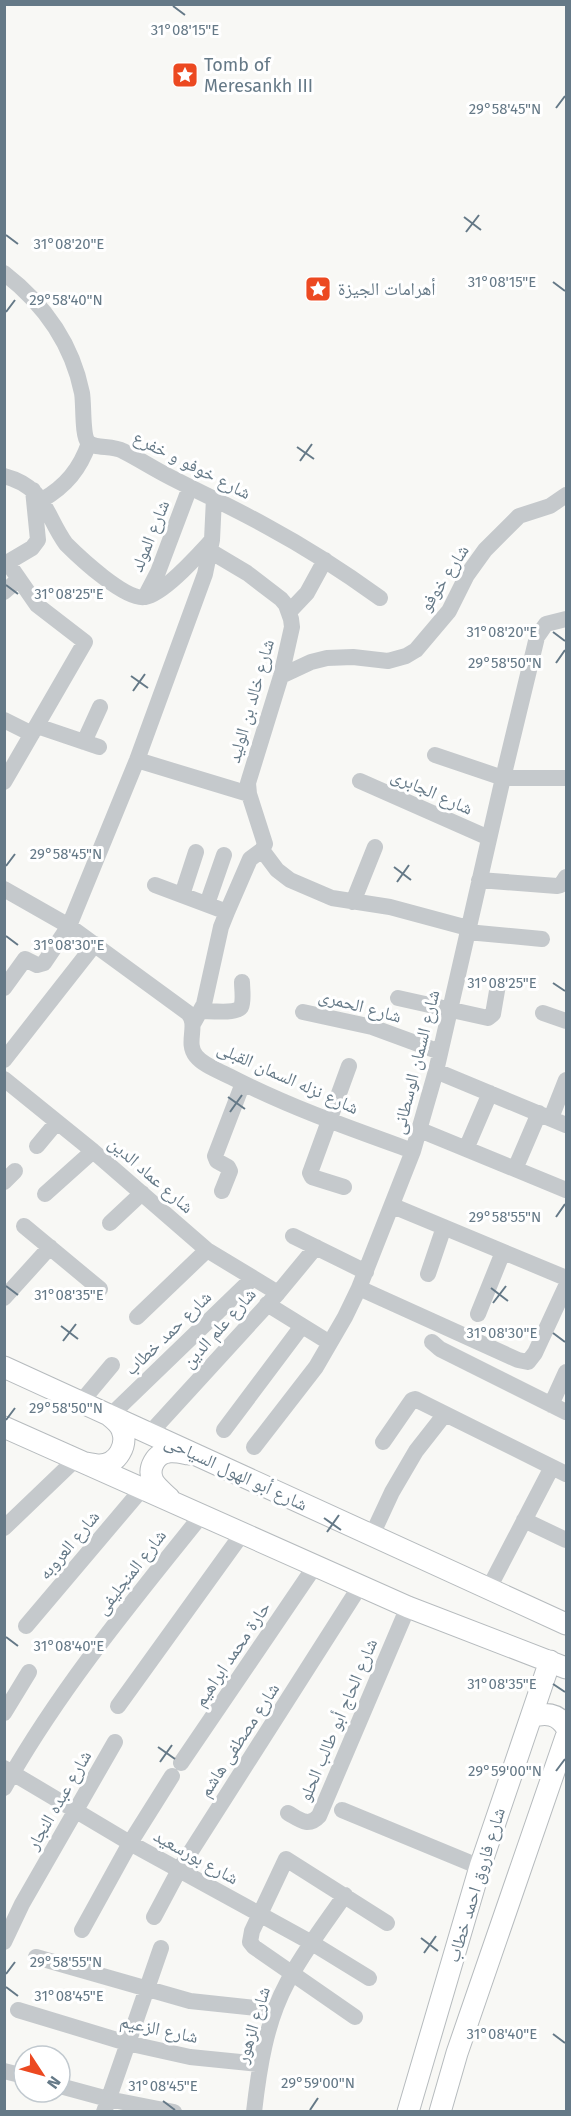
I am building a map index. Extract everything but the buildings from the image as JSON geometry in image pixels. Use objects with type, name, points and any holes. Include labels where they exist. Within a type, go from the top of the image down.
[{"type":"main road","name":"شارع أبو الهول السياحى","points":[[4,1367],[567,1624]]},
{"type":"main road","points":[[81,1461],[101,1465],[109,1463],[122,1450],[123,1432],[119,1424],[110,1416]]},
{"type":"main road","points":[[4,1427],[408,1607],[558,1664]]},
{"type":"main road","points":[[175,1504],[153,1482],[150,1474],[152,1466],[156,1458],[170,1452],[198,1455]]},
{"type":"main road","name":"شارع فاروق احمد خطاب","points":[[408,2112],[480,1867],[531,1717],[558,1664]]},
{"type":"main road","points":[[531,1717],[549,1714],[557,1717],[567,1727]]},
{"type":"main road","name":"شارع فاروق احمد خطاب","points":[[440,2112],[457,2053],[567,1737]]},
{"type":"street","points":[[4,273],[37,302],[61,336],[77,374],[82,395],[85,436],[89,443],[85,454],[73,475],[64,485],[38,495]]},
{"type":"street","name":"شارع خوفو و خفرع","points":[[89,443],[120,449],[214,498],[325,561],[380,598]]},
{"type":"street","points":[[4,476],[16,480],[38,495],[59,535],[74,552],[124,593],[137,598],[156,593],[211,545]]},
{"type":"street","name":"شارع المولد","points":[[144,598],[158,572],[190,487]]},
{"type":"street","points":[[4,782],[85,642],[37,605],[10,566],[10,561],[32,548],[39,536],[38,495]]},
{"type":"street","name":"شارع خوفو","points":[[281,676],[304,665],[327,658],[353,657],[388,661],[406,656],[424,642],[454,603],[473,565],[514,521],[526,513],[556,503],[567,495]]},
{"type":"street","points":[[4,988],[25,960],[38,965],[44,963],[69,926],[137,760],[199,590],[211,545],[214,498]]},
{"type":"street","points":[[211,545],[281,599],[289,612],[307,593],[325,561]]},
{"type":"street","points":[[4,592],[19,579]]},
{"type":"street","name":"شارع خالد بن الوليد","points":[[262,850],[265,840],[249,794],[250,777],[281,676],[292,627],[289,612]]},
{"type":"street","name":"شارع السمان الوسطانى","points":[[254,1447],[303,1385],[330,1343],[359,1288],[393,1206],[420,1130],[436,1071],[537,637],[542,628],[558,620]]},
{"type":"street","points":[[4,720],[92,744],[100,707]]},
{"type":"street","points":[[435,755],[503,778],[567,778]]},
{"type":"street","name":"شارع خالد بن الوليد","points":[[137,760],[249,794]]},
{"type":"street","name":"شارع الجابرى","points":[[360,781],[489,838]]},
{"type":"street","points":[[353,902],[375,847]]},
{"type":"street","points":[[197,1017],[221,927],[250,859],[262,850],[277,870],[290,880],[332,898],[398,909],[468,930],[542,939]]},
{"type":"street","points":[[182,895],[196,852]]},
{"type":"street","points":[[207,904],[224,855]]},
{"type":"street","points":[[479,880],[557,886],[561,885],[567,877]]},
{"type":"street","points":[[155,885],[227,912]]},
{"type":"street","points":[[4,890],[69,926],[188,1013],[197,1017],[240,1008],[242,982]]},
{"type":"street","points":[[4,1060],[94,944]]},
{"type":"street","points":[[399,998],[487,1018],[491,1017],[498,985]]},
{"type":"street","name":"شارع الحمرى","points":[[303,1012],[380,1030],[440,1052]]},
{"type":"street","points":[[543,1013],[567,1021]]},
{"type":"street","name":"شارع نزله السمان القبلى","points":[[197,1017],[192,1047],[196,1056],[207,1064],[243,1083],[329,1120],[413,1151]]},
{"type":"street","points":[[344,1187],[312,1177],[310,1174],[350,1066]]},
{"type":"street","points":[[436,1071],[567,1125]]},
{"type":"street","name":"شارع عماد الدين","points":[[4,1079],[93,1151],[207,1250],[253,1278],[302,1326],[330,1343]]},
{"type":"street","points":[[515,1169],[567,1080]]},
{"type":"street","points":[[222,1191],[230,1171],[217,1161],[215,1156],[243,1083]]},
{"type":"street","points":[[466,1149],[490,1094]]},
{"type":"street","points":[[36,1146],[57,1122]]},
{"type":"street","points":[[420,1130],[567,1190]]},
{"type":"street","points":[[45,1194],[93,1151]]},
{"type":"street","points":[[110,1223],[142,1193]]},
{"type":"street","points":[[393,1206],[567,1278]]},
{"type":"street","points":[[24,1226],[100,1289]]},
{"type":"street","points":[[428,1274],[444,1227]]},
{"type":"street","points":[[292,1236],[366,1272]]},
{"type":"street","points":[[4,1298],[50,1247]]},
{"type":"street","name":"شارع علم الدين","points":[[150,1433],[273,1298],[315,1247]]},
{"type":"street","points":[[136,1317],[207,1250]]},
{"type":"street","points":[[477,1314],[503,1252]]},
{"type":"street","name":"شارع حمد خطاب","points":[[110,1416],[253,1278]]},
{"type":"street","points":[[359,1288],[518,1360],[528,1362],[536,1353],[567,1286]]},
{"type":"street","points":[[224,1430],[302,1326]]},
{"type":"street","points":[[432,1342],[440,1349],[567,1412]]},
{"type":"street","points":[[81,1402],[112,1365]]},
{"type":"street","points":[[551,1405],[567,1372]]},
{"type":"street","points":[[383,1442],[413,1399],[559,1471],[524,1520],[489,1588]]},
{"type":"street","points":[[372,1535],[392,1492],[416,1451],[445,1414]]},
{"type":"street","points":[[4,1528],[81,1461]]},
{"type":"street","name":"شارع العروبه","points":[[26,1626],[142,1489]]},
{"type":"street","name":"شارع المنجليفى","points":[[7,1776],[117,1620],[201,1516]]},
{"type":"street","points":[[524,1520],[567,1540]]},
{"type":"street","points":[[118,1707],[242,1534]]},
{"type":"street","name":"حارة محمد ابراهيم","points":[[82,1930],[130,1843],[176,1770],[315,1566]]},
{"type":"street","name":"شارع مصطفى هاشم","points":[[154,1917],[179,1870],[360,1586]]},
{"type":"street","name":"شارع الحاج أبو طالب الحلو","points":[[288,1813],[306,1823],[319,1816],[408,1607]]},
{"type":"street","points":[[4,1713],[29,1672]]},
{"type":"street","name":"شارع عبده النجار","points":[[4,1942],[22,1904],[115,1742]]},
{"type":"street","name":"شارع بورسعيد","points":[[7,1776],[75,1810],[130,1843],[312,1943],[369,1978]]},
{"type":"street","points":[[342,1810],[480,1867]]},
{"type":"street","points":[[355,2017],[261,1952],[250,1942],[252,1931],[286,1859],[387,1923]]},
{"type":"street","name":"شارع الزهور","points":[[254,2112],[260,2064],[275,2010],[293,1972],[345,1895]]},
{"type":"street","points":[[106,2105],[161,1948]]},
{"type":"street","points":[[36,1958],[190,2001],[275,2010]]},
{"type":"street","name":"شارع الزعيم","points":[[18,2010],[127,2043],[190,2057],[260,2064]]},
{"type":"street","points":[[72,2091],[106,2105],[174,2112]]},
{"type":"place","name":"Tomb of Meresankh III","points":[[185,75]]},
{"type":"place","name":"أهرامات الجيزة","points":[[318,289]]}]
